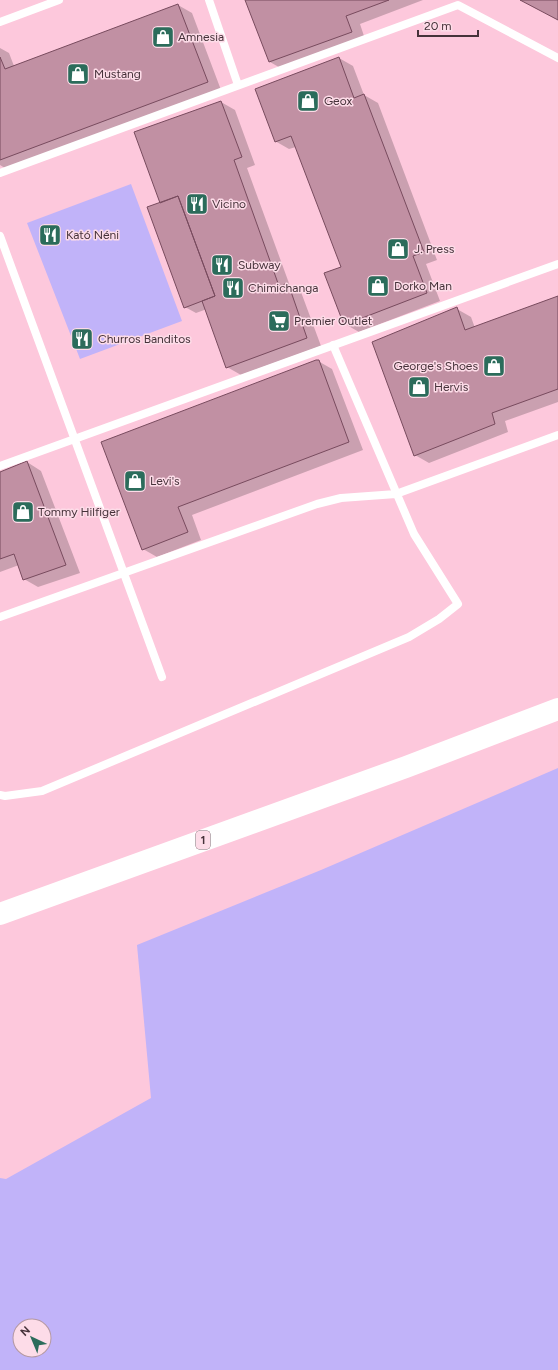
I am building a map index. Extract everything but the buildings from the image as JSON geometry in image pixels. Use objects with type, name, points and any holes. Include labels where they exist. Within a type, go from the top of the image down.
[{"type":"main road","name":"1","points":[[0,914],[406,767],[558,710]]},
{"type":"lane","points":[[0,22],[59,0]]},
{"type":"lane","points":[[209,0],[238,86]]},
{"type":"lane","points":[[0,173],[458,5],[558,58]]},
{"type":"lane","points":[[0,236],[162,677]]},
{"type":"lane","points":[[0,466],[558,264]]},
{"type":"lane","points":[[0,795],[5,796],[42,792],[409,637],[439,619],[458,604],[414,534],[333,345]]},
{"type":"lane","points":[[0,617],[317,504],[341,498],[396,494],[558,435]]},
{"type":"shaded area","points":[[131,184],[182,321],[80,359],[27,223]]},
{"type":"shaded area","points":[[558,768],[558,1370],[0,1370],[0,1178],[6,1179],[151,1098],[137,945],[321,870]]},
{"type":"place","name":"Amnesia","points":[[163,37]]},
{"type":"place","name":"Mustang","points":[[78,74]]},
{"type":"place","name":"Geox","points":[[308,101]]},
{"type":"place","name":"Vicino","points":[[197,204]]},
{"type":"place","name":"Kató Néni","points":[[50,235]]},
{"type":"place","name":"J. Press","points":[[398,249]]},
{"type":"place","name":"Subway","points":[[222,265]]},
{"type":"place","name":"Dorko Man","points":[[378,286]]},
{"type":"place","name":"Chimichanga","points":[[233,288]]},
{"type":"place","name":"Premier Outlet","points":[[279,321]]},
{"type":"place","name":"Churros Banditos","points":[[82,339]]},
{"type":"place","name":"George's Shoes","points":[[494,366]]},
{"type":"place","name":"Hervis","points":[[419,387]]},
{"type":"place","name":"Levi's","points":[[135,481]]},
{"type":"place","name":"Tommy Hilfiger","points":[[23,512]]}]
